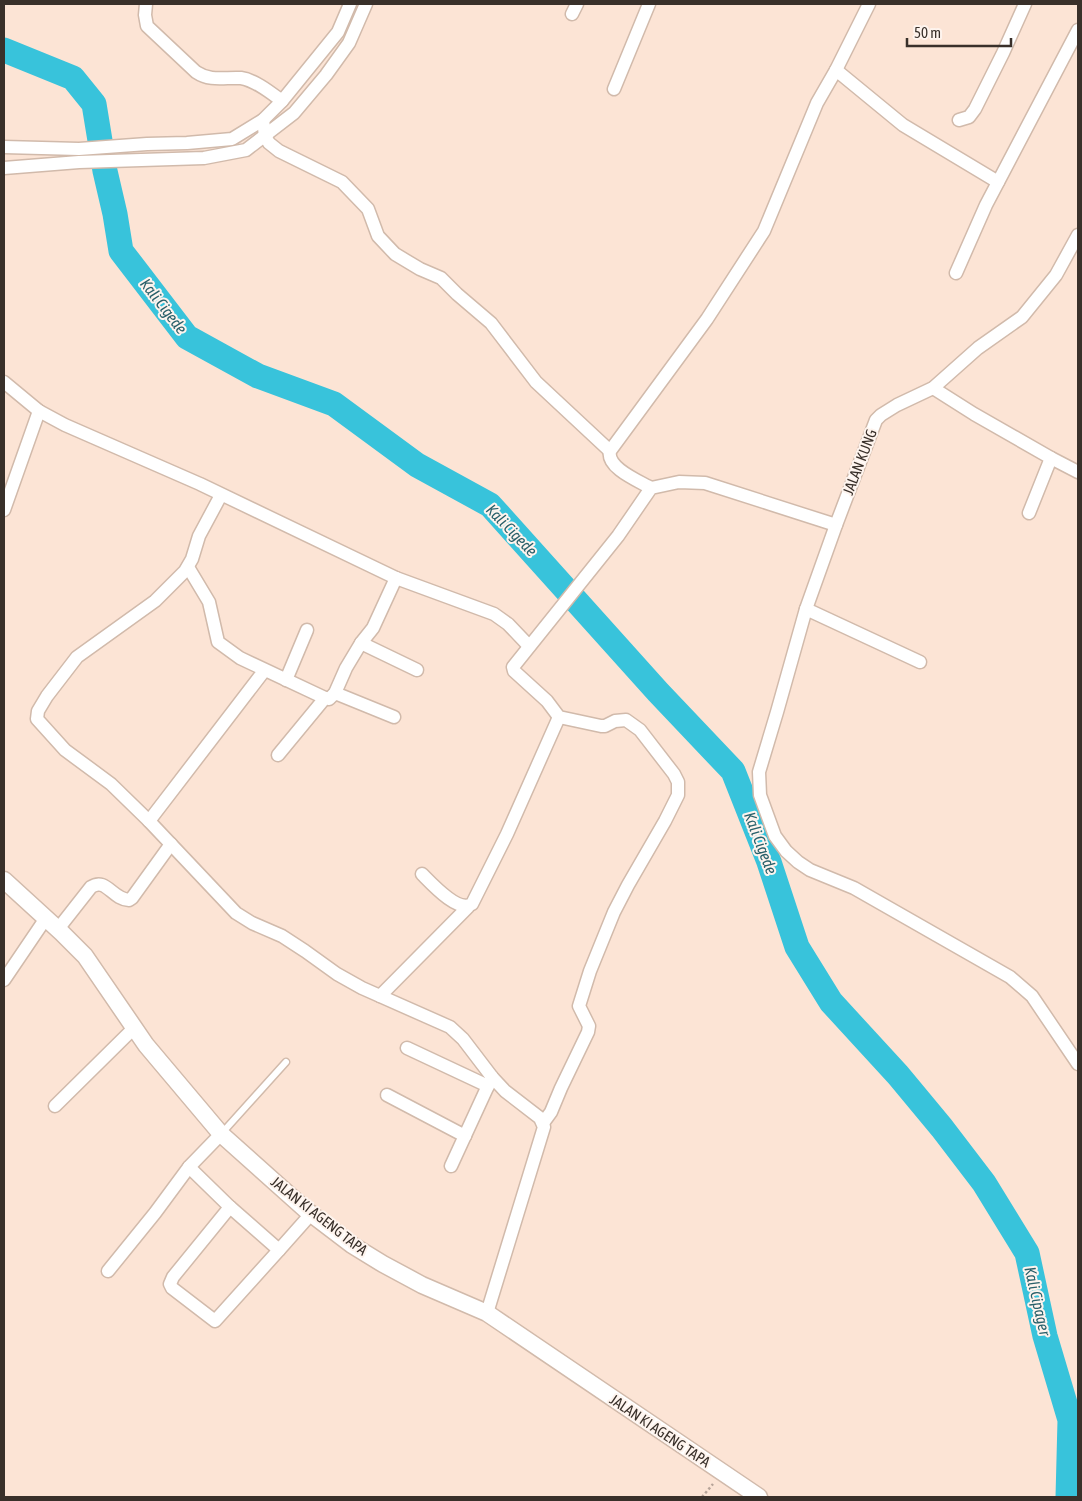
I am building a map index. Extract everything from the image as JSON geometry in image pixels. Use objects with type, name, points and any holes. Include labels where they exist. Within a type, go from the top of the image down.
[{"type":"street","points":[[146,4],[145,16],[147,26],[196,72],[216,79],[242,78],[248,80],[282,101]]},
{"type":"street","points":[[4,147],[78,149],[232,139],[263,120],[282,101],[338,32],[350,4]]},
{"type":"street","points":[[4,168],[78,162],[204,158],[246,150],[294,113],[326,75],[348,42],[366,4]]},
{"type":"street","points":[[614,89],[649,4]]},
{"type":"street","points":[[836,524],[705,483],[679,482],[651,488],[615,467],[609,455],[707,319],[764,231],[817,103],[869,4]]},
{"type":"street","points":[[959,120],[969,117],[975,109],[1025,4]]},
{"type":"street","points":[[956,273],[986,205],[1078,30]]},
{"type":"street","points":[[836,70],[903,125],[998,182]]},
{"type":"street","points":[[263,120],[269,143],[279,151],[342,182],[368,209],[378,236],[395,254],[441,278],[491,323],[536,382],[610,452]]},
{"type":"street","name":"JALAN KUNG","points":[[1078,235],[1056,275],[1022,317],[978,348],[933,388],[897,404],[876,420],[806,609],[778,712],[758,772],[760,795],[775,836],[786,851],[798,862],[810,870],[854,888],[1010,977],[1032,996],[1078,1064]]},
{"type":"street","points":[[4,382],[39,411],[65,425],[221,494],[396,578],[494,614],[508,624],[529,646]]},
{"type":"street","points":[[933,388],[974,414],[1078,472]]},
{"type":"street","points":[[4,510],[39,411]]},
{"type":"street","points":[[1030,512],[1051,458]]},
{"type":"street","points":[[487,1313],[542,1134],[543,1123],[551,1112],[588,1032],[589,1026],[579,1006],[590,971],[614,912],[678,795],[674,774],[640,730],[630,722],[615,721],[601,726],[559,717],[546,701],[513,669],[529,646],[584,581],[651,488]]},
{"type":"street","points":[[221,494],[200,536],[188,567],[174,584],[155,601],[78,657],[47,696],[37,716],[38,722],[64,750],[111,784],[149,821],[236,914],[282,936],[337,974],[380,996],[450,1027],[463,1039],[490,1082]]},
{"type":"street","points":[[188,567],[209,602],[218,642],[240,658],[264,671],[330,696],[394,717]]},
{"type":"street","points":[[278,755],[330,696],[361,643],[373,628],[396,578]]},
{"type":"street","points":[[806,609],[920,662]]},
{"type":"street","points":[[286,680],[307,630]]},
{"type":"street","points":[[361,643],[417,670]]},
{"type":"street","points":[[149,821],[264,671]]},
{"type":"street","points":[[380,996],[472,904],[507,834],[559,717]]},
{"type":"street","points":[[4,980],[52,924],[94,885],[103,884],[120,898],[129,900],[132,898],[171,844]]},
{"type":"street","points":[[422,874],[455,903],[468,906]]},
{"type":"street","name":"JALAN KI AGENG TAPA","points":[[4,880],[84,956],[146,1045],[221,1134],[311,1214],[352,1245],[382,1264],[422,1285],[487,1313],[759,1497]]},
{"type":"street","points":[[54,1106],[134,1028]]},
{"type":"street","points":[[407,1048],[490,1082],[543,1123]]},
{"type":"street","points":[[451,1166],[490,1082]]},
{"type":"street","points":[[387,1095],[465,1136]]},
{"type":"street","points":[[108,1271],[189,1167],[221,1134]]},
{"type":"street","points":[[189,1167],[230,1207],[279,1250]]},
{"type":"street","points":[[230,1207],[172,1277],[171,1281],[172,1288],[215,1321],[311,1214]]},
{"type":"lane","points":[[221,1134],[286,1062]]},
{"type":"path","points":[[702,1497],[722,1473]]},
{"type":"waterway","name":"Kali Cigede","points":[[4,50],[73,78],[94,104],[121,251],[187,337],[258,376],[334,404],[417,465],[490,505],[658,692],[733,771],[769,862],[797,947],[831,1002],[898,1075],[984,1183],[1027,1253],[1045,1336],[1070,1420],[1068,1497]]},
{"type":"water label","name":"Kali Cipager","points":[[1038,1301]]}]
